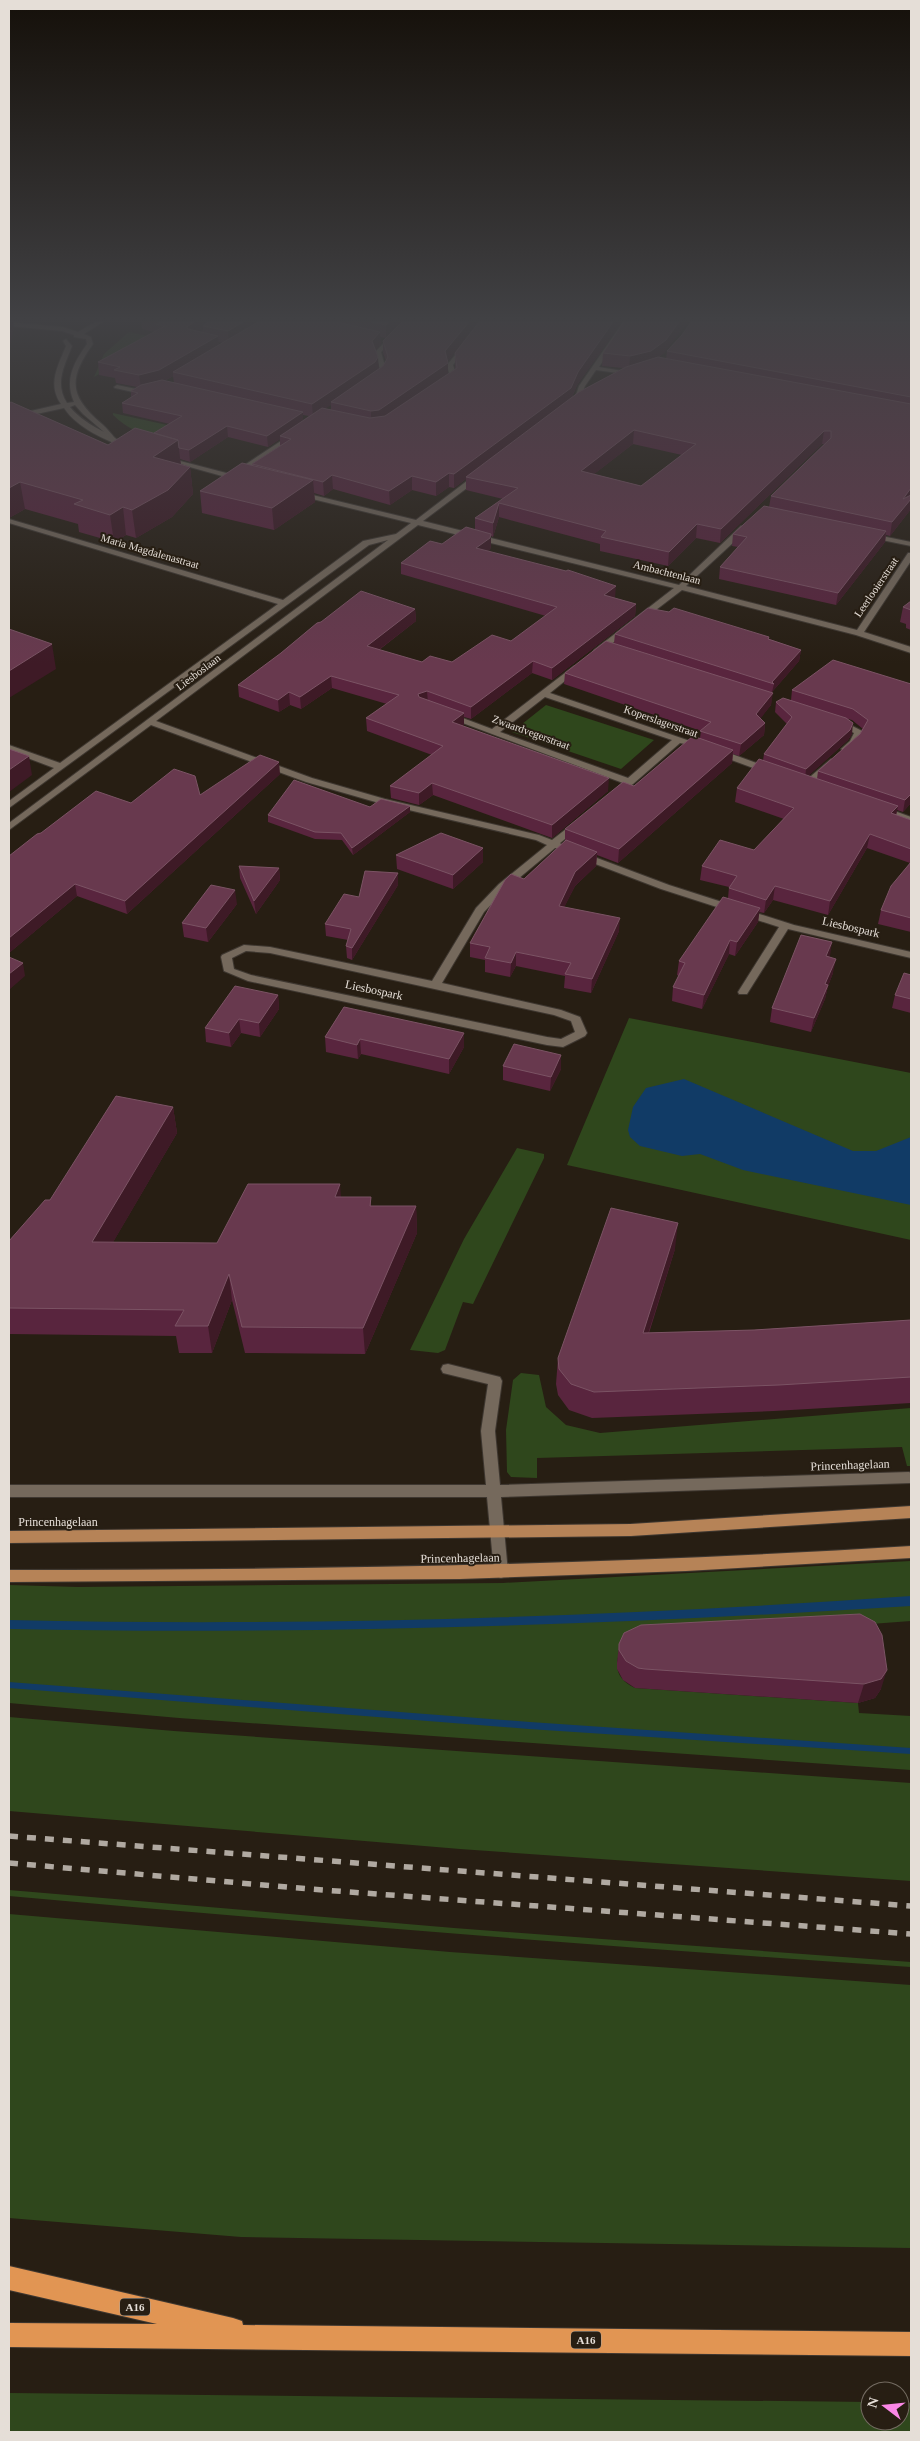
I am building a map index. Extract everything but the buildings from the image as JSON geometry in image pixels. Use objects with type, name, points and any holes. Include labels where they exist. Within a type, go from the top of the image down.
[{"type":"highway","name":"A16","points":[[9,2278],[262,2337]]},
{"type":"highway","name":"A16","points":[[9,2335],[911,2344]]},
{"type":"main road","name":"Princenhagelaan","points":[[9,1537],[498,1533],[631,1530],[911,1512]]},
{"type":"main road","name":"Princenhagelaan","points":[[9,1576],[501,1572],[633,1569],[911,1552]]},
{"type":"street","points":[[105,436],[135,449]]},
{"type":"street","points":[[110,436],[113,439]]},
{"type":"street","points":[[232,477],[295,436]]},
{"type":"street","points":[[154,456],[251,482]]},
{"type":"street","name":"Liesboslaan","points":[[9,827],[484,473]]},
{"type":"street","name":"Ambachtenlaan","points":[[289,491],[682,587],[859,633],[911,650]]},
{"type":"street","name":"Maria Magdalenastraat","points":[[9,521],[284,603]]},
{"type":"street","points":[[494,732],[585,662],[607,649],[682,587],[748,524]]},
{"type":"street","points":[[864,534],[911,544]]},
{"type":"street","name":"Liesboslaan","points":[[9,805],[366,543],[400,535]]},
{"type":"street","name":"Leerlooierstraat","points":[[859,633],[911,555]]},
{"type":"street","name":"Koperslagerstraat","points":[[544,694],[779,774]]},
{"type":"street","name":"Zwaardvegerstraat","points":[[441,713],[630,782]]},
{"type":"street","points":[[806,784],[854,742],[859,732],[848,724],[829,719]]},
{"type":"street","name":"Liesbospark","points":[[150,722],[318,783],[382,801],[539,838],[665,887],[785,925],[911,955]]},
{"type":"street","points":[[607,800],[679,739]]},
{"type":"street","points":[[9,748],[61,767]]},
{"type":"street","points":[[868,805],[911,820]]},
{"type":"street","points":[[435,985],[480,910],[503,886],[584,819]]},
{"type":"street","points":[[743,992],[785,925]]},
{"type":"street","name":"Liesbospark","points":[[244,948],[270,950],[435,985],[557,1012],[576,1019],[581,1033],[563,1042],[547,1041],[248,978],[229,972],[226,957],[244,948]]},
{"type":"street","name":"Princenhagelaan","points":[[448,1369],[495,1381],[488,1431],[492,1491],[498,1533]]},
{"type":"street","name":"Princenhagelaan","points":[[9,1491],[492,1491],[909,1478]]},
{"type":"street","points":[[498,1533],[501,1572]]},
{"type":"green space","points":[[149,436],[163,436],[158,439]]},
{"type":"green space","points":[[546,705],[654,740],[621,769],[512,732]]},
{"type":"green space","points":[[629,1018],[911,1073],[911,1240],[567,1165]]},
{"type":"green space","points":[[517,1148],[544,1154],[544,1158],[473,1304],[463,1302],[445,1350],[438,1353],[410,1350],[464,1239]]},
{"type":"green space","points":[[521,1373],[539,1375],[546,1407],[566,1425],[600,1433],[911,1408],[911,1466],[907,1466],[902,1447],[537,1458],[537,1478],[511,1477],[507,1472],[506,1430],[513,1380]]},
{"type":"green space","points":[[911,1561],[911,1621],[844,1626],[618,1657],[617,1667],[623,1680],[635,1688],[858,1703],[859,1713],[911,1716],[911,1770],[179,1718],[9,1703],[9,1585],[78,1587],[503,1583]]},
{"type":"green space","points":[[9,1717],[174,1731],[911,1783],[911,1881],[460,1849],[9,1811]]},
{"type":"green space","points":[[9,1890],[454,1928],[911,1962],[911,1967],[572,1943],[234,1916],[9,1896]]},
{"type":"green space","points":[[9,1914],[450,1952],[911,1985],[911,2248],[241,2237],[9,2218]]},
{"type":"green space","points":[[9,2393],[860,2402],[860,2431],[910,2431],[911,2403],[911,2432],[9,2432]]},
{"type":"water","points":[[684,1079],[853,1151],[876,1151],[911,1137],[911,1205],[743,1170],[700,1154],[682,1156],[640,1146],[630,1137],[628,1130],[633,1107],[646,1088]]},
{"type":"water","points":[[911,1596],[911,1606],[573,1623],[235,1631],[9,1629],[9,1620],[122,1622],[348,1621],[686,1610]]},
{"type":"water","points":[[9,1682],[530,1722],[911,1748],[911,1754],[529,1729],[9,1688]]},
{"type":"railway","points":[[9,1836],[911,1906]]},
{"type":"railway","points":[[9,1863],[310,1889],[911,1934]]}]
